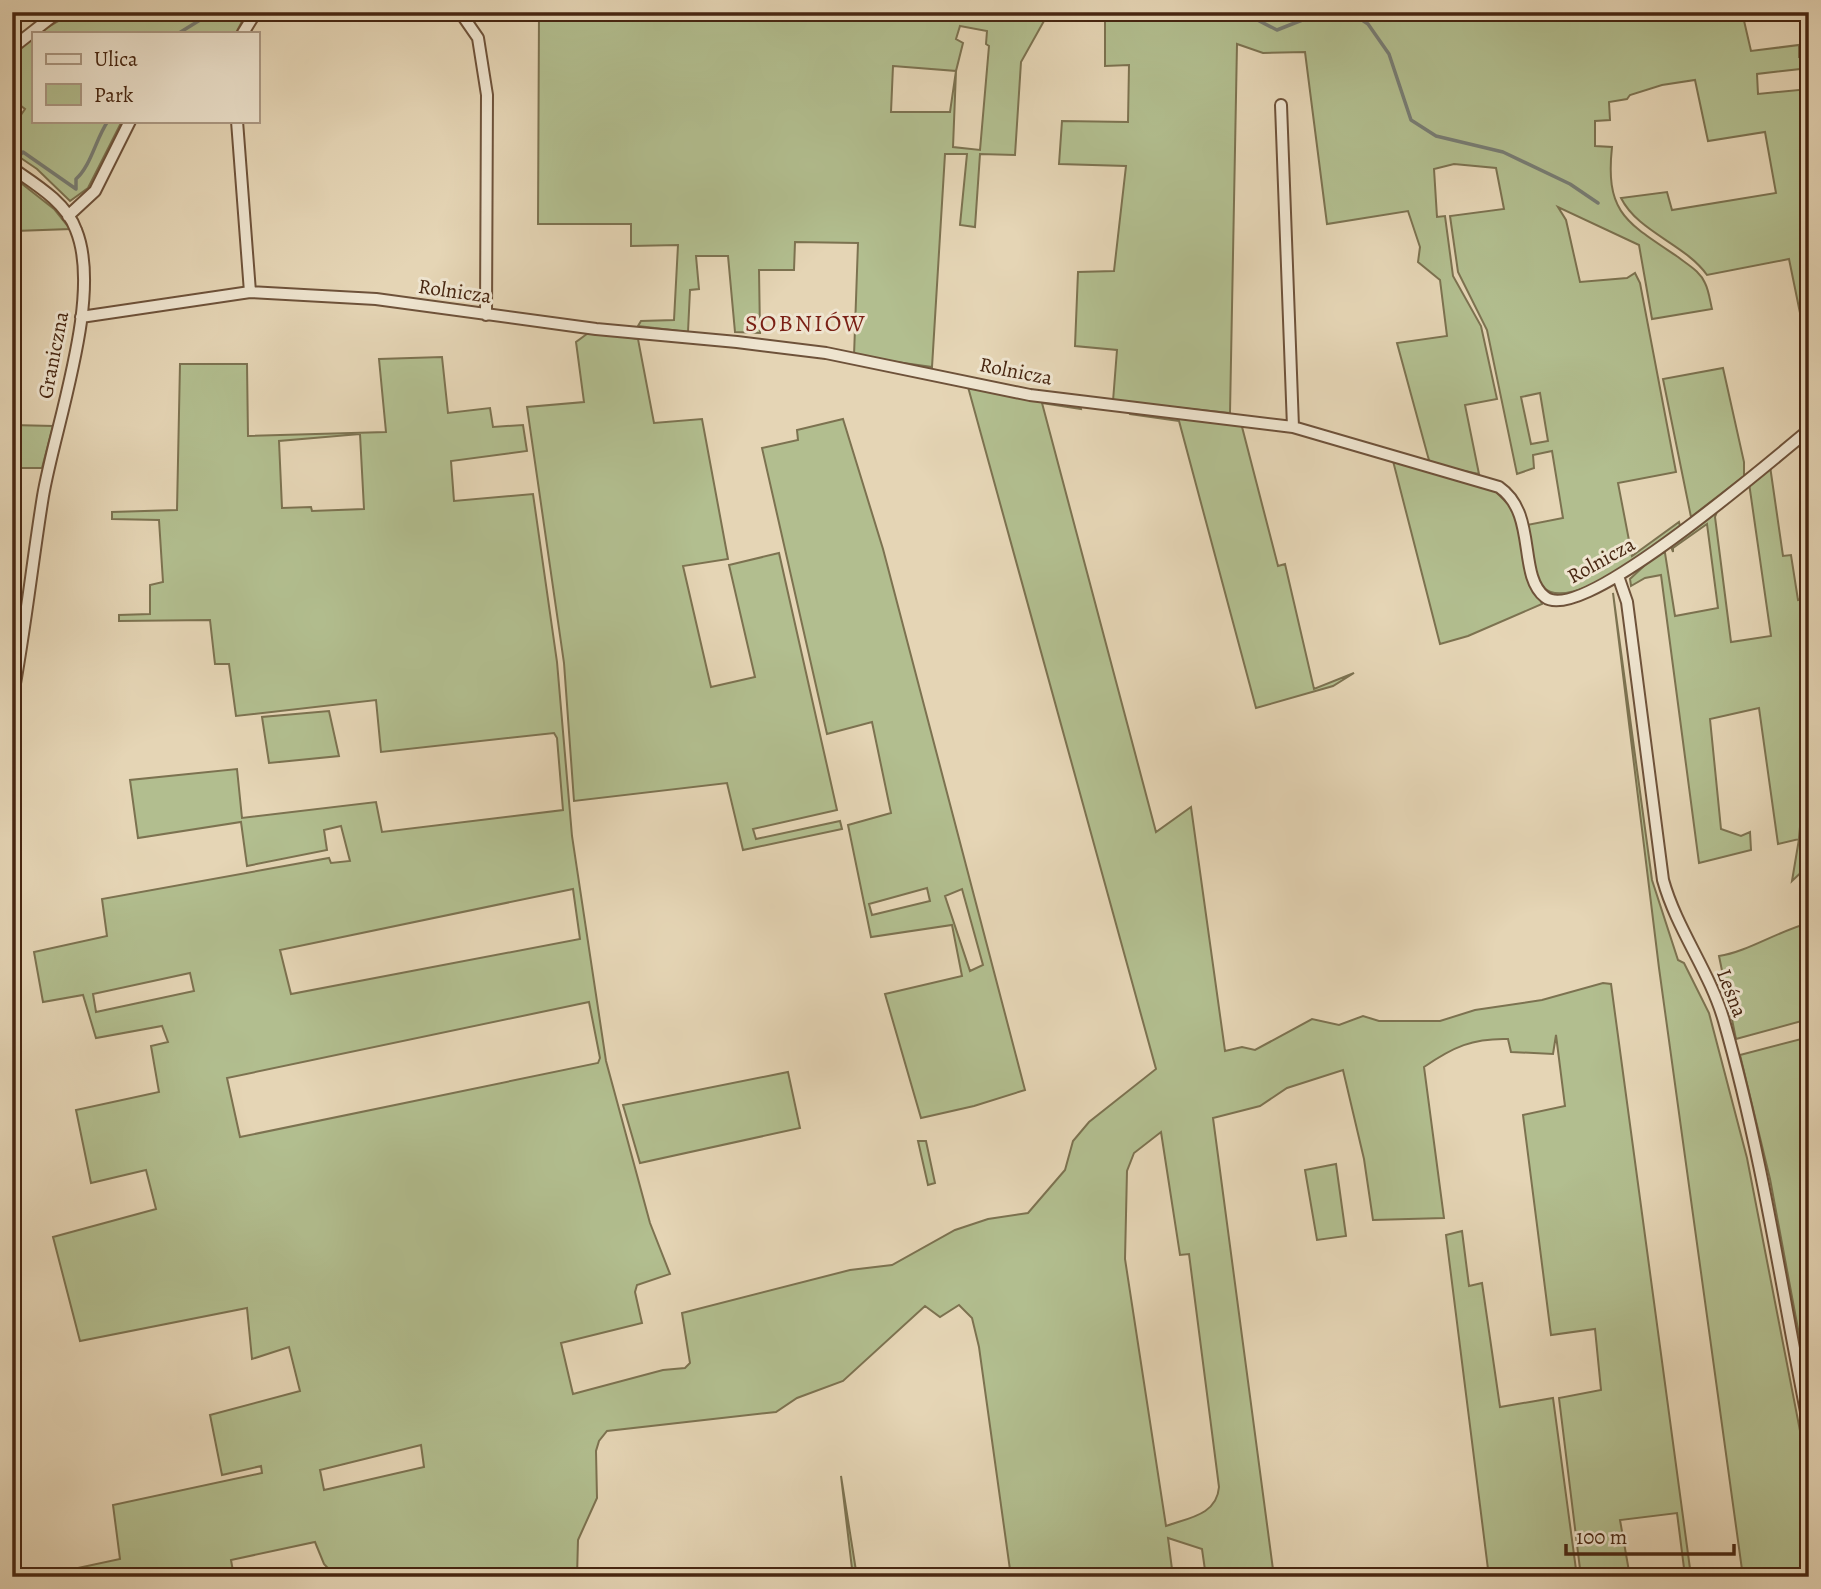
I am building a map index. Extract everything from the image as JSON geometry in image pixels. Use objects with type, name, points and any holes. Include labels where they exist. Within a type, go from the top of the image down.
[{"type":"street","points":[[32,32],[58,12]]},
{"type":"street","points":[[244,32],[256,12]]},
{"type":"street","points":[[460,12],[478,38],[488,96],[486,315]]},
{"type":"street","points":[[12,48],[32,32]]},
{"type":"street","points":[[1281,105],[1293,427]]},
{"type":"street","points":[[68,216],[95,191],[130,122]]},
{"type":"street","points":[[237,122],[250,292]]},
{"type":"street","name":"Graniczna","points":[[12,168],[50,197],[68,216],[77,231],[82,253],[81,317],[44,493],[12,700]]},
{"type":"street","name":"Rolnicza","points":[[81,317],[250,292],[376,299],[486,315],[815,352],[1030,395],[1293,427],[1499,487],[1518,509],[1536,586],[1550,600],[1568,600],[1618,576],[1704,514],[1809,430]]},
{"type":"street","name":"Leśna","points":[[1618,576],[1627,602],[1663,880],[1669,900],[1716,996],[1724,1021],[1758,1161],[1809,1427]]},
{"type":"green space","points":[[74,12],[247,12],[237,32],[40,32]]},
{"type":"green space","points":[[539,12],[1049,12],[1021,62],[1015,155],[980,154],[975,227],[960,225],[967,154],[945,154],[932,367],[854,356],[858,243],[795,242],[794,270],[759,270],[760,333],[735,332],[728,256],[696,256],[699,289],[690,290],[688,332],[638,326],[641,321],[674,320],[678,245],[631,246],[631,224],[538,224]],"holes":[[[960,26],[987,31],[986,44],[989,46],[980,150],[953,147],[956,71],[963,43],[956,39]],[[893,66],[956,71],[950,112],[891,112]]]},
{"type":"green space","points":[[1096,12],[1742,12],[1751,51],[1799,45],[1799,57],[1809,58],[1809,68],[1757,74],[1758,94],[1809,89],[1809,357],[1789,259],[1707,275],[1687,255],[1639,220],[1621,198],[1667,192],[1672,210],[1776,193],[1765,132],[1708,141],[1695,80],[1662,85],[1630,95],[1627,99],[1609,102],[1610,120],[1595,121],[1595,146],[1612,147],[1612,187],[1616,202],[1632,224],[1700,275],[1708,289],[1712,309],[1652,319],[1639,245],[1558,207],[1566,220],[1580,282],[1627,278],[1635,273],[1640,283],[1676,472],[1618,483],[1632,556],[1679,522],[1680,526],[1635,561],[1593,584],[1556,593],[1544,588],[1536,575],[1527,525],[1563,518],[1552,451],[1533,455],[1534,468],[1517,474],[1487,330],[1458,272],[1450,216],[1504,209],[1496,168],[1454,164],[1434,169],[1437,217],[1445,216],[1453,276],[1481,326],[1497,399],[1465,405],[1479,474],[1430,464],[1397,343],[1447,336],[1440,280],[1418,262],[1420,247],[1408,211],[1327,224],[1305,52],[1263,53],[1237,44],[1230,413],[1113,401],[1117,350],[1075,346],[1078,272],[1114,271],[1126,166],[1059,164],[1062,121],[1128,122],[1129,65],[1105,66],[1105,14]],"holes":[[[1540,393],[1548,441],[1531,444],[1521,397]]]},
{"type":"green space","points":[[32,37],[32,122],[121,122],[88,188],[70,201],[37,169],[12,152],[12,128],[25,109],[12,99],[12,55]]},
{"type":"green space","points":[[12,176],[54,209],[70,229],[15,231],[12,237]]},
{"type":"green space","points":[[591,331],[638,339],[654,423],[702,419],[728,559],[683,566],[711,687],[755,677],[729,565],[779,553],[837,810],[753,829],[756,839],[840,821],[842,829],[743,850],[727,783],[574,801],[564,663],[527,407],[584,402],[576,342]]},
{"type":"green space","points":[[442,357],[448,413],[490,408],[493,427],[523,425],[527,451],[451,461],[454,501],[533,494],[557,662],[572,836],[606,1061],[650,1223],[670,1274],[637,1285],[635,1292],[642,1323],[561,1343],[573,1394],[663,1370],[685,1368],[690,1363],[682,1313],[850,1270],[892,1265],[955,1230],[988,1219],[1028,1213],[1065,1170],[1073,1141],[1089,1122],[1156,1069],[968,387],[1080,404],[1081,409],[1042,403],[1156,832],[1191,807],[1225,1051],[1242,1047],[1255,1050],[1312,1019],[1339,1025],[1363,1016],[1379,1021],[1440,1021],[1475,1010],[1542,1000],[1603,983],[1611,984],[1691,1576],[1651,1577],[1666,1569],[1684,1568],[1677,1513],[1620,1520],[1630,1577],[1581,1577],[1559,1398],[1601,1390],[1595,1329],[1551,1335],[1523,1115],[1565,1106],[1556,1035],[1553,1054],[1511,1052],[1508,1039],[1484,1040],[1454,1049],[1424,1067],[1444,1218],[1373,1220],[1364,1159],[1343,1070],[1287,1088],[1260,1106],[1213,1118],[1274,1577],[1206,1577],[1202,1549],[1168,1538],[1173,1577],[1011,1577],[979,1347],[972,1318],[959,1305],[940,1317],[925,1306],[843,1381],[797,1398],[776,1412],[607,1431],[599,1441],[596,1451],[597,1498],[578,1540],[577,1577],[336,1577],[324,1564],[315,1542],[231,1560],[234,1577],[36,1577],[120,1559],[113,1505],[262,1473],[261,1466],[222,1475],[210,1415],[300,1391],[289,1347],[252,1359],[247,1308],[80,1341],[53,1237],[156,1209],[146,1170],[91,1183],[76,1110],[159,1092],[151,1046],[168,1042],[162,1026],[96,1038],[83,995],[43,1002],[34,952],[107,936],[102,899],[329,858],[331,863],[350,861],[341,826],[324,830],[327,850],[247,866],[241,822],[138,838],[130,780],[237,769],[242,818],[376,802],[382,832],[563,810],[557,738],[554,733],[381,752],[376,700],[236,716],[229,664],[215,664],[210,620],[119,621],[119,615],[150,614],[150,585],[163,582],[159,520],[112,519],[112,512],[177,510],[180,364],[247,364],[248,436],[386,432],[379,359]],"holes":[[[360,434],[364,509],[312,511],[311,507],[282,508],[279,441]],[[573,889],[580,939],[291,994],[280,950]],[[190,973],[194,991],[96,1012],[93,994]],[[589,1002],[600,1058],[598,1063],[240,1137],[227,1078]],[[1161,1132],[1180,1255],[1189,1254],[1219,1487],[1213,1504],[1207,1510],[1166,1526],[1125,1259],[1127,1171],[1134,1153]],[[421,1445],[424,1467],[324,1490],[320,1470]]]},
{"type":"green space","points":[[1723,368],[1744,462],[1744,476],[1691,517],[1663,379]]},
{"type":"green space","points":[[1127,409],[1241,423],[1278,566],[1285,564],[1314,689],[1354,673],[1333,686],[1256,708],[1179,421],[1130,414]]},
{"type":"green space","points":[[843,419],[883,549],[1025,1090],[974,1106],[921,1118],[885,994],[962,976],[952,925],[871,937],[848,825],[891,813],[872,722],[827,734],[762,448],[798,440],[797,430]],"holes":[[[927,888],[930,901],[872,915],[869,904]],[[962,889],[983,965],[970,971],[945,896]]]},
{"type":"green space","points":[[12,425],[53,426],[42,468],[12,468]]},
{"type":"green space","points":[[1393,461],[1491,487],[1513,509],[1542,604],[1468,636],[1440,644]]},
{"type":"green space","points":[[1770,466],[1783,556],[1791,555],[1798,600],[1809,598],[1809,794],[1801,816],[1799,838],[1809,833],[1809,865],[1792,881],[1799,839],[1778,844],[1759,708],[1710,719],[1721,829],[1741,836],[1750,832],[1751,850],[1699,863],[1661,575],[1645,578],[1631,586],[1630,579],[1658,553],[1665,553],[1675,616],[1718,608],[1707,524],[1673,548],[1673,552],[1670,544],[1718,509],[1715,517],[1731,642],[1771,636],[1749,483]]},
{"type":"green space","points":[[1613,593],[1652,880],[1678,960],[1684,963],[1709,1013],[1747,1158],[1809,1477],[1809,1577],[1743,1577],[1659,968]]},
{"type":"green space","points":[[329,711],[339,756],[269,763],[262,717]]},
{"type":"green space","points":[[1809,923],[1809,1019],[1736,1039],[1719,956]]},
{"type":"green space","points":[[1809,1037],[1809,1388],[1770,1179],[1740,1055]]},
{"type":"green space","points":[[788,1072],[800,1128],[640,1163],[623,1105]]},
{"type":"green space","points":[[918,1141],[926,1141],[935,1183],[928,1185]]},
{"type":"green space","points":[[1336,1164],[1346,1236],[1317,1240],[1305,1170]]},
{"type":"green space","points":[[1462,1231],[1469,1286],[1482,1283],[1500,1407],[1553,1398],[1577,1577],[1489,1577],[1446,1235]]},
{"type":"green space","points":[[841,1476],[857,1577],[853,1577]]},
{"type":"waterway","points":[[181,32],[213,12]]},
{"type":"waterway","points":[[1182,12],[1190,12]]},
{"type":"waterway","points":[[1242,12],[1277,30],[1320,13],[1350,12]]},
{"type":"waterway","points":[[1350,12],[1368,24],[1389,54],[1411,120],[1436,136],[1503,152],[1570,184],[1598,203]]},
{"type":"waterway","points":[[21,154],[23,152],[76,189],[76,179],[86,167],[107,122]]},
{"type":"district","name":"SOBNIÓW","points":[[806,323]]}]
